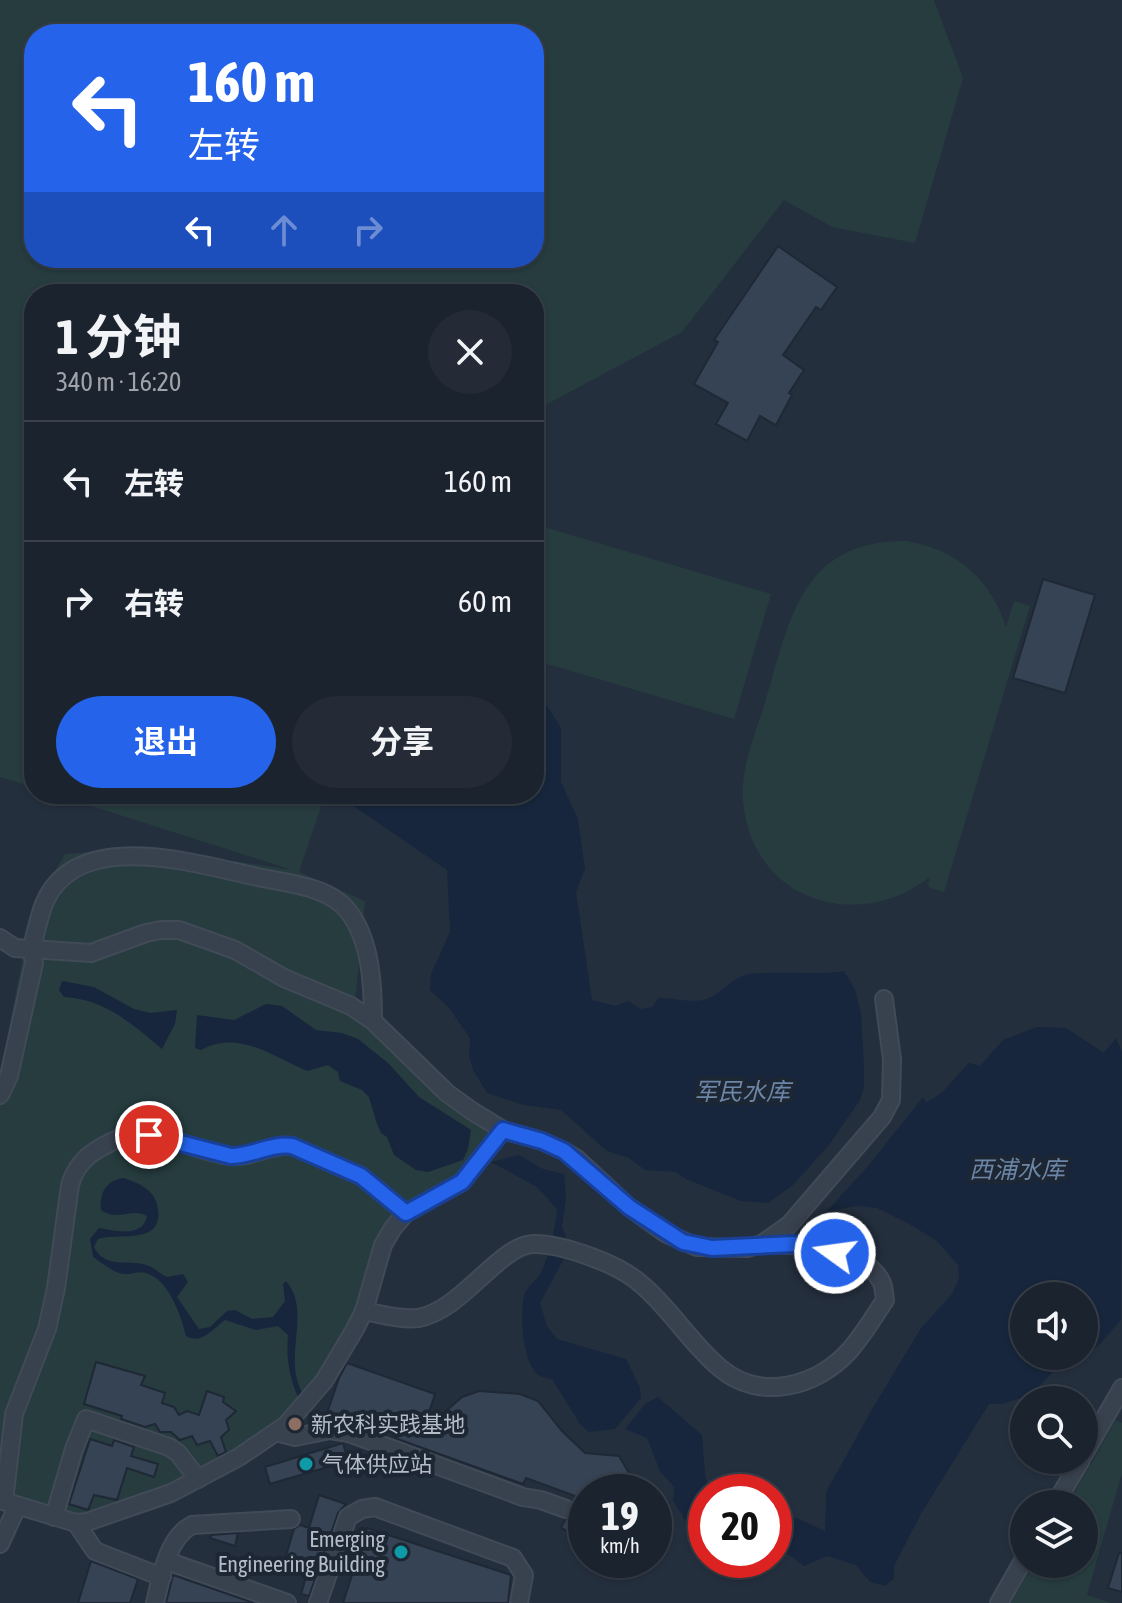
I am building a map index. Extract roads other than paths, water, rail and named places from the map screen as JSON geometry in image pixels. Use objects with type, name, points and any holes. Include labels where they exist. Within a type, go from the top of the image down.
[{"type":"street","points":[[0,1095],[9,1076],[34,963],[31,950],[47,896],[69,873],[85,863],[117,855],[201,865],[328,894],[347,910],[358,927],[373,988],[373,1021]]},
{"type":"street","points":[[0,938],[15,948],[91,953],[146,933],[179,930],[235,950],[304,988],[351,1006],[373,1021],[447,1093],[503,1130],[564,1151],[629,1207],[683,1242],[712,1248],[747,1248],[762,1244],[820,1248],[871,1269],[882,1282],[885,1300],[850,1350],[832,1367],[810,1380],[777,1387],[743,1383],[718,1367],[639,1281],[572,1252],[537,1244],[514,1250],[473,1287],[420,1318],[364,1311]]},
{"type":"street","points":[[762,1244],[801,1214],[882,1117],[891,1100],[892,1059],[884,999]]},
{"type":"street","points":[[7,1502],[76,1523],[87,1522],[147,1502],[198,1479],[276,1432],[304,1406],[340,1356],[364,1311],[383,1245],[406,1213],[462,1182],[503,1130]]},
{"type":"street","points":[[0,1544],[7,1502],[14,1414],[47,1329],[74,1171],[90,1154],[118,1138],[139,1133],[231,1156],[292,1146],[361,1176],[406,1213]]},
{"type":"street","points":[[1098,1430],[1122,1388]]},
{"type":"street","points":[[54,1517],[86,1419],[169,1447],[178,1453],[198,1479]]},
{"type":"street","points":[[276,1432],[295,1437],[330,1430],[349,1433],[473,1480],[566,1509]]},
{"type":"street","points":[[318,1603],[348,1517],[362,1509],[375,1507],[513,1558],[524,1575],[519,1603]]},
{"type":"street","points":[[155,1603],[167,1561],[182,1531],[192,1525],[291,1519]]},
{"type":"street","points":[[76,1523],[95,1551],[162,1577]]},
{"type":"street","points":[[167,1561],[287,1603]]},
{"type":"street","points":[[999,1603],[1013,1578]]},
{"type":"water","name":"军民水库","points":[[544,701],[561,728],[561,782],[578,819],[585,869],[576,892],[592,1000],[616,1006],[628,1001],[641,1009],[652,1007],[658,998],[707,999],[738,978],[750,974],[844,971],[855,989],[861,1014],[864,1087],[860,1100],[829,1145],[793,1185],[768,1203],[741,1201],[676,1172],[645,1170],[629,1158],[607,1151],[561,1110],[524,1105],[487,1093],[473,1070],[469,1056],[470,1038],[449,1008],[430,990],[431,974],[450,932],[447,870],[351,804],[544,804]]},
{"type":"water","points":[[62,981],[94,987],[134,1009],[150,1013],[177,1010],[175,1024],[162,1049],[129,1022],[105,1008],[92,1002],[64,997],[59,990]]},
{"type":"water","points":[[266,1004],[282,1006],[316,1030],[342,1033],[358,1039],[388,1063],[419,1097],[471,1130],[463,1160],[428,1172],[416,1170],[394,1155],[387,1137],[377,1124],[369,1097],[362,1090],[340,1081],[338,1072],[328,1065],[307,1071],[256,1047],[229,1042],[201,1050],[195,1048],[197,1015],[234,1020]]},
{"type":"water","name":"西浦水库","points":[[1037,1027],[1066,1028],[1104,1053],[1116,1038],[1122,1052],[1121,1320],[1098,1346],[1098,1282],[1010,1282],[1010,1370],[1068,1370],[1053,1372],[1039,1386],[1010,1386],[1010,1401],[989,1404],[922,1512],[894,1566],[894,1578],[885,1586],[870,1582],[856,1565],[827,1556],[804,1566],[792,1557],[792,1519],[797,1518],[825,1531],[826,1492],[921,1328],[951,1295],[959,1279],[958,1265],[937,1241],[911,1225],[877,1208],[857,1206],[827,1211],[923,1097],[926,1102],[939,1094],[969,1063],[980,1066],[1003,1040]]},
{"type":"water","points":[[519,1155],[543,1169],[564,1174],[566,1199],[562,1227],[568,1242],[566,1255],[540,1303],[547,1326],[557,1339],[626,1359],[640,1388],[641,1398],[615,1429],[589,1432],[580,1424],[552,1379],[540,1376],[529,1361],[522,1325],[523,1301],[526,1290],[540,1274],[546,1260],[557,1209],[537,1187],[491,1162]]},
{"type":"water","points":[[123,1178],[139,1184],[152,1194],[157,1204],[158,1218],[155,1227],[148,1232],[98,1239],[94,1247],[99,1254],[111,1261],[149,1266],[167,1277],[183,1274],[188,1282],[177,1297],[199,1329],[210,1327],[227,1311],[235,1310],[252,1319],[273,1317],[285,1301],[283,1284],[286,1281],[297,1307],[295,1365],[303,1394],[298,1397],[290,1374],[288,1335],[278,1326],[256,1330],[225,1320],[207,1335],[191,1338],[186,1336],[167,1290],[154,1277],[143,1272],[118,1273],[93,1257],[90,1239],[99,1228],[135,1230],[140,1228],[147,1216],[136,1213],[113,1215],[101,1210],[105,1189]]},
{"type":"water","points":[[658,1397],[702,1435],[705,1474],[688,1474],[688,1524],[673,1501],[672,1474],[660,1471],[647,1438],[625,1429],[645,1404]]},
{"type":"place","name":"新农科实践基地","points":[[295,1424]]},
{"type":"place","name":"气体供应站","points":[[306,1464]]},
{"type":"place","name":"Emerging Engineering Building","points":[[401,1552]]}]
